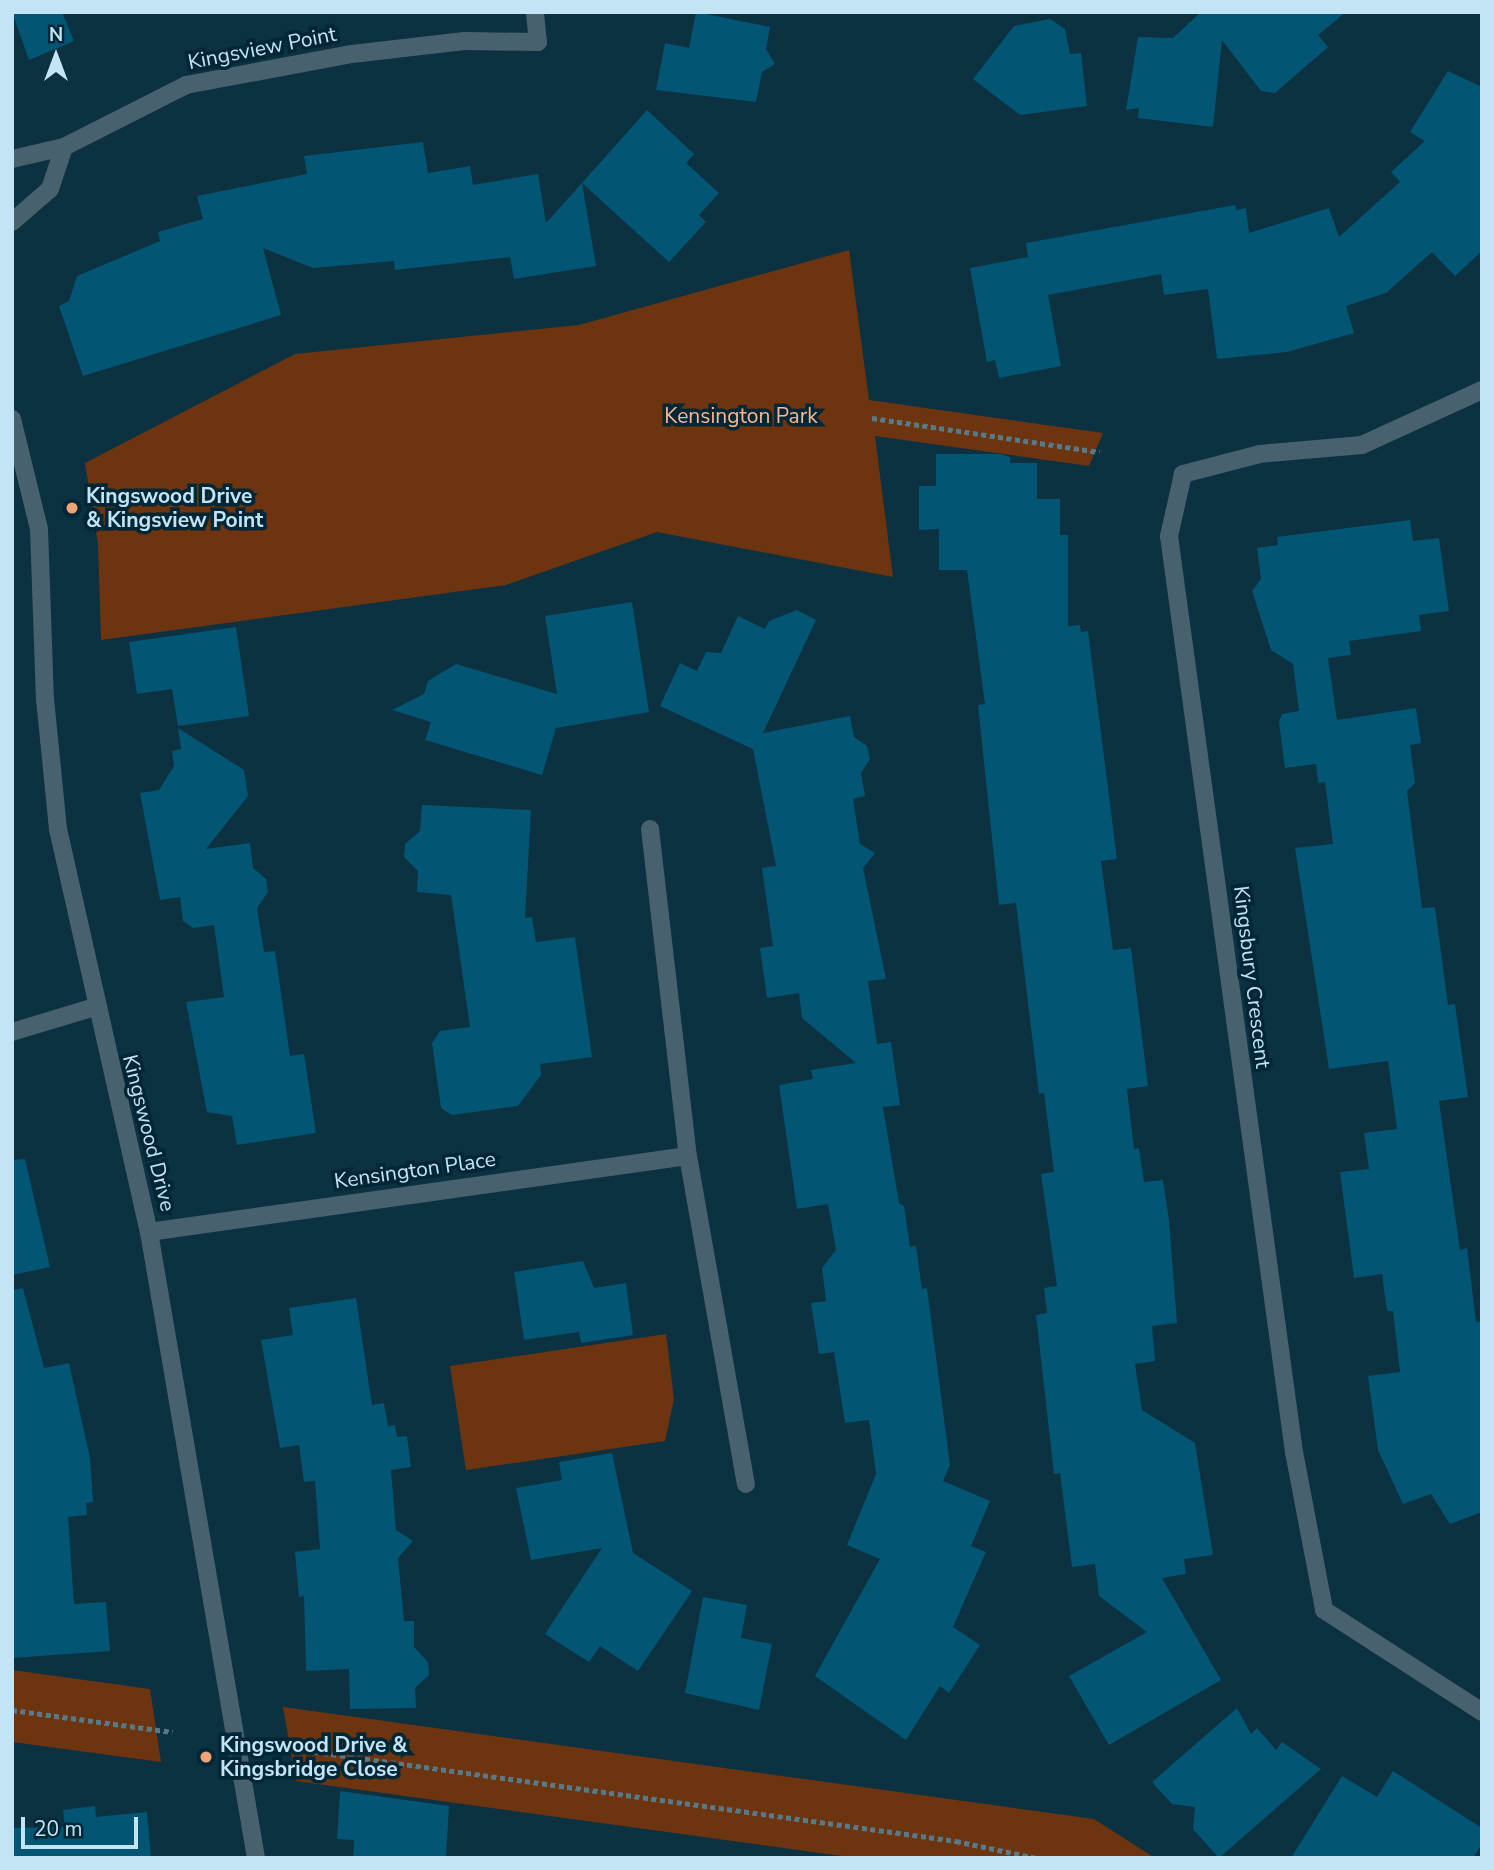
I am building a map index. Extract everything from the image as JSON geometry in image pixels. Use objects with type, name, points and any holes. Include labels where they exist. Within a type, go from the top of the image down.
[{"type":"street","name":"Kingsview Point","points":[[12,159],[64,147],[186,85],[352,54],[464,41],[538,42],[536,12]]},
{"type":"street","points":[[12,222],[50,189],[64,147]]},
{"type":"street","name":"Kingsbury Crescent","points":[[1482,390],[1362,445],[1260,454],[1183,474],[1169,536],[1294,1452],[1324,1610],[1482,1712]]},
{"type":"street","name":"Kingswood Drive","points":[[12,419],[39,528],[50,773],[95,1007],[149,1232],[256,1858]]},
{"type":"street","points":[[650,829],[688,1156],[746,1483]]},
{"type":"street","points":[[12,1032],[95,1007]]},
{"type":"street","name":"Kensington Place","points":[[149,1232],[688,1156]]},
{"type":"path","points":[[872,418],[1099,452]]},
{"type":"path","points":[[12,1710],[173,1732]]},
{"type":"path","points":[[281,1747],[956,1841],[1037,1858]]},
{"type":"green space","name":"Kensington Park","points":[[849,250],[869,400],[1103,433],[1089,466],[875,436],[893,577],[657,532],[506,585],[101,640],[98,544],[85,463],[295,354],[579,325]]},
{"type":"green space","points":[[666,1334],[674,1399],[665,1441],[466,1470],[450,1366]]},
{"type":"green space","points":[[12,1670],[150,1689],[161,1762],[12,1742]]},
{"type":"green space","points":[[283,1707],[1094,1819],[1155,1858],[856,1858],[296,1781]]},
{"type":"building","points":[[12,12],[62,12],[74,41],[29,60]]},
{"type":"building","points":[[696,12],[770,27],[766,49],[775,64],[762,72],[756,102],[656,90],[665,43],[689,48]]},
{"type":"building","points":[[1201,12],[1346,12],[1318,35],[1328,47],[1275,93],[1261,91],[1222,40],[1213,127],[1138,118],[1139,108],[1126,110],[1138,37],[1173,38]]},
{"type":"building","points":[[1050,19],[1065,29],[1070,54],[1081,53],[1087,106],[1020,115],[973,79],[1014,26]]},
{"type":"building","points":[[1448,71],[1482,87],[1482,251],[1455,276],[1432,252],[1386,293],[1346,306],[1354,333],[1287,352],[1217,359],[1208,289],[1164,295],[1161,274],[1048,295],[1061,366],[999,378],[995,360],[987,362],[970,268],[1028,257],[1026,243],[1235,205],[1236,210],[1246,208],[1249,233],[1329,208],[1339,237],[1400,182],[1391,172],[1425,141],[1410,132]]},
{"type":"building","points":[[647,110],[694,154],[686,163],[719,193],[699,215],[706,222],[669,262],[582,183]]},
{"type":"building","points":[[423,142],[428,173],[470,166],[473,185],[538,174],[546,223],[582,183],[596,266],[514,279],[510,257],[395,270],[394,261],[313,268],[263,248],[281,315],[83,376],[59,306],[69,301],[77,276],[160,241],[158,232],[203,219],[197,196],[307,174],[304,156]]},
{"type":"building","points":[[936,454],[1000,454],[1010,457],[1010,463],[1037,463],[1037,499],[1060,499],[1060,535],[1068,535],[1068,626],[1080,625],[1081,632],[1088,631],[1117,859],[1101,861],[1113,950],[1131,948],[1148,1086],[1127,1089],[1134,1149],[1139,1148],[1144,1182],[1163,1180],[1169,1220],[1177,1323],[1152,1326],[1155,1361],[1135,1364],[1142,1410],[1195,1443],[1213,1555],[1184,1559],[1186,1574],[1162,1578],[1221,1680],[1109,1745],[1069,1676],[1147,1632],[1099,1596],[1095,1564],[1072,1567],[1060,1473],[1054,1474],[1036,1315],[1047,1313],[1044,1288],[1057,1286],[1041,1174],[1054,1172],[1044,1093],[1039,1094],[1016,903],[999,905],[978,705],[985,704],[967,570],[939,570],[939,529],[919,530],[919,486],[936,486]]},
{"type":"building","points":[[1410,520],[1413,541],[1439,538],[1449,611],[1419,615],[1421,631],[1349,641],[1351,655],[1328,658],[1337,720],[1416,708],[1421,743],[1410,745],[1415,783],[1407,791],[1422,908],[1435,907],[1448,1005],[1455,1004],[1468,1097],[1439,1101],[1460,1250],[1467,1248],[1476,1322],[1482,1321],[1482,1512],[1450,1524],[1431,1494],[1403,1504],[1378,1450],[1368,1376],[1400,1372],[1393,1311],[1387,1311],[1382,1274],[1354,1278],[1340,1172],[1369,1169],[1364,1133],[1397,1129],[1388,1061],[1329,1069],[1295,848],[1333,844],[1325,782],[1318,783],[1316,764],[1285,768],[1279,722],[1282,714],[1299,711],[1293,664],[1271,650],[1252,591],[1261,579],[1257,548],[1278,545],[1277,537]]},
{"type":"building","points":[[632,602],[649,712],[556,728],[542,775],[425,740],[431,722],[392,710],[424,694],[428,681],[456,664],[557,694],[545,616]]},
{"type":"building","points":[[797,610],[816,620],[763,733],[850,716],[854,737],[867,746],[870,759],[861,773],[865,796],[853,799],[860,844],[875,853],[863,868],[886,979],[868,981],[877,1044],[891,1042],[900,1105],[883,1107],[899,1203],[904,1206],[910,1247],[916,1246],[922,1289],[927,1288],[950,1465],[943,1481],[990,1501],[971,1546],[986,1552],[953,1627],[980,1645],[949,1693],[940,1686],[906,1740],[815,1676],[880,1559],[847,1545],[876,1474],[869,1420],[845,1423],[834,1352],[819,1354],[811,1303],[826,1301],[822,1268],[836,1250],[828,1204],[797,1209],[779,1085],[813,1079],[811,1070],[856,1063],[802,1018],[799,993],[767,998],[760,948],[773,946],[762,868],[776,866],[753,749],[660,706],[680,663],[697,671],[706,652],[721,653],[738,616],[765,629],[769,621]]},
{"type":"building","points":[[236,627],[249,716],[178,726],[172,689],[137,694],[129,642]]},
{"type":"building","points":[[178,728],[244,770],[248,796],[206,849],[250,843],[253,868],[266,879],[268,892],[257,908],[264,952],[275,951],[290,1056],[304,1054],[316,1133],[237,1145],[232,1116],[207,1112],[186,1002],[224,997],[214,925],[193,928],[183,921],[180,897],[160,900],[140,793],[159,790],[174,766],[172,751],[181,749]]},
{"type":"building","points":[[422,805],[531,810],[525,918],[532,917],[536,942],[575,937],[592,1057],[540,1064],[541,1075],[518,1106],[452,1115],[441,1108],[432,1043],[440,1031],[470,1027],[451,895],[417,892],[418,871],[404,857],[405,844],[420,831]]},
{"type":"building","points":[[25,1159],[50,1267],[12,1275],[12,1160]]},
{"type":"building","points":[[583,1261],[594,1288],[626,1283],[633,1335],[581,1343],[579,1332],[524,1340],[514,1272]]},
{"type":"building","points":[[23,1288],[44,1368],[69,1363],[90,1458],[93,1502],[86,1503],[87,1515],[68,1517],[74,1604],[106,1602],[110,1651],[12,1658],[12,1290]]},
{"type":"building","points":[[356,1298],[372,1405],[384,1403],[388,1426],[395,1425],[397,1437],[407,1436],[411,1467],[391,1470],[396,1530],[413,1541],[398,1558],[404,1621],[414,1621],[414,1647],[428,1662],[429,1675],[415,1688],[416,1708],[350,1709],[349,1669],[306,1671],[304,1596],[299,1597],[295,1552],[320,1549],[315,1481],[304,1482],[299,1445],[280,1448],[261,1340],[293,1335],[289,1308]]},
{"type":"building","points":[[612,1453],[633,1553],[692,1591],[638,1671],[600,1646],[589,1662],[545,1634],[602,1548],[531,1560],[516,1488],[562,1480],[559,1462]]},
{"type":"building","points":[[703,1597],[747,1605],[741,1638],[772,1644],[759,1710],[685,1693]]},
{"type":"building","points":[[1237,1708],[1251,1734],[1257,1728],[1276,1750],[1282,1742],[1321,1769],[1219,1858],[1193,1829],[1195,1807],[1172,1804],[1152,1782]]},
{"type":"building","points":[[1393,1771],[1482,1828],[1482,1844],[1473,1858],[1291,1858],[1342,1776],[1377,1797]]},
{"type":"building","points":[[340,1791],[449,1806],[446,1858],[353,1858],[354,1840],[337,1839]]},
{"type":"building","points":[[95,1806],[96,1817],[147,1812],[151,1858],[12,1858],[12,1828],[65,1827],[63,1810]]},
{"type":"place","name":"Kingswood Drive & Kingsview Point","points":[[72,508]]},
{"type":"place","name":"Kingswood Drive & Kingsbridge Close","points":[[206,1757]]}]
